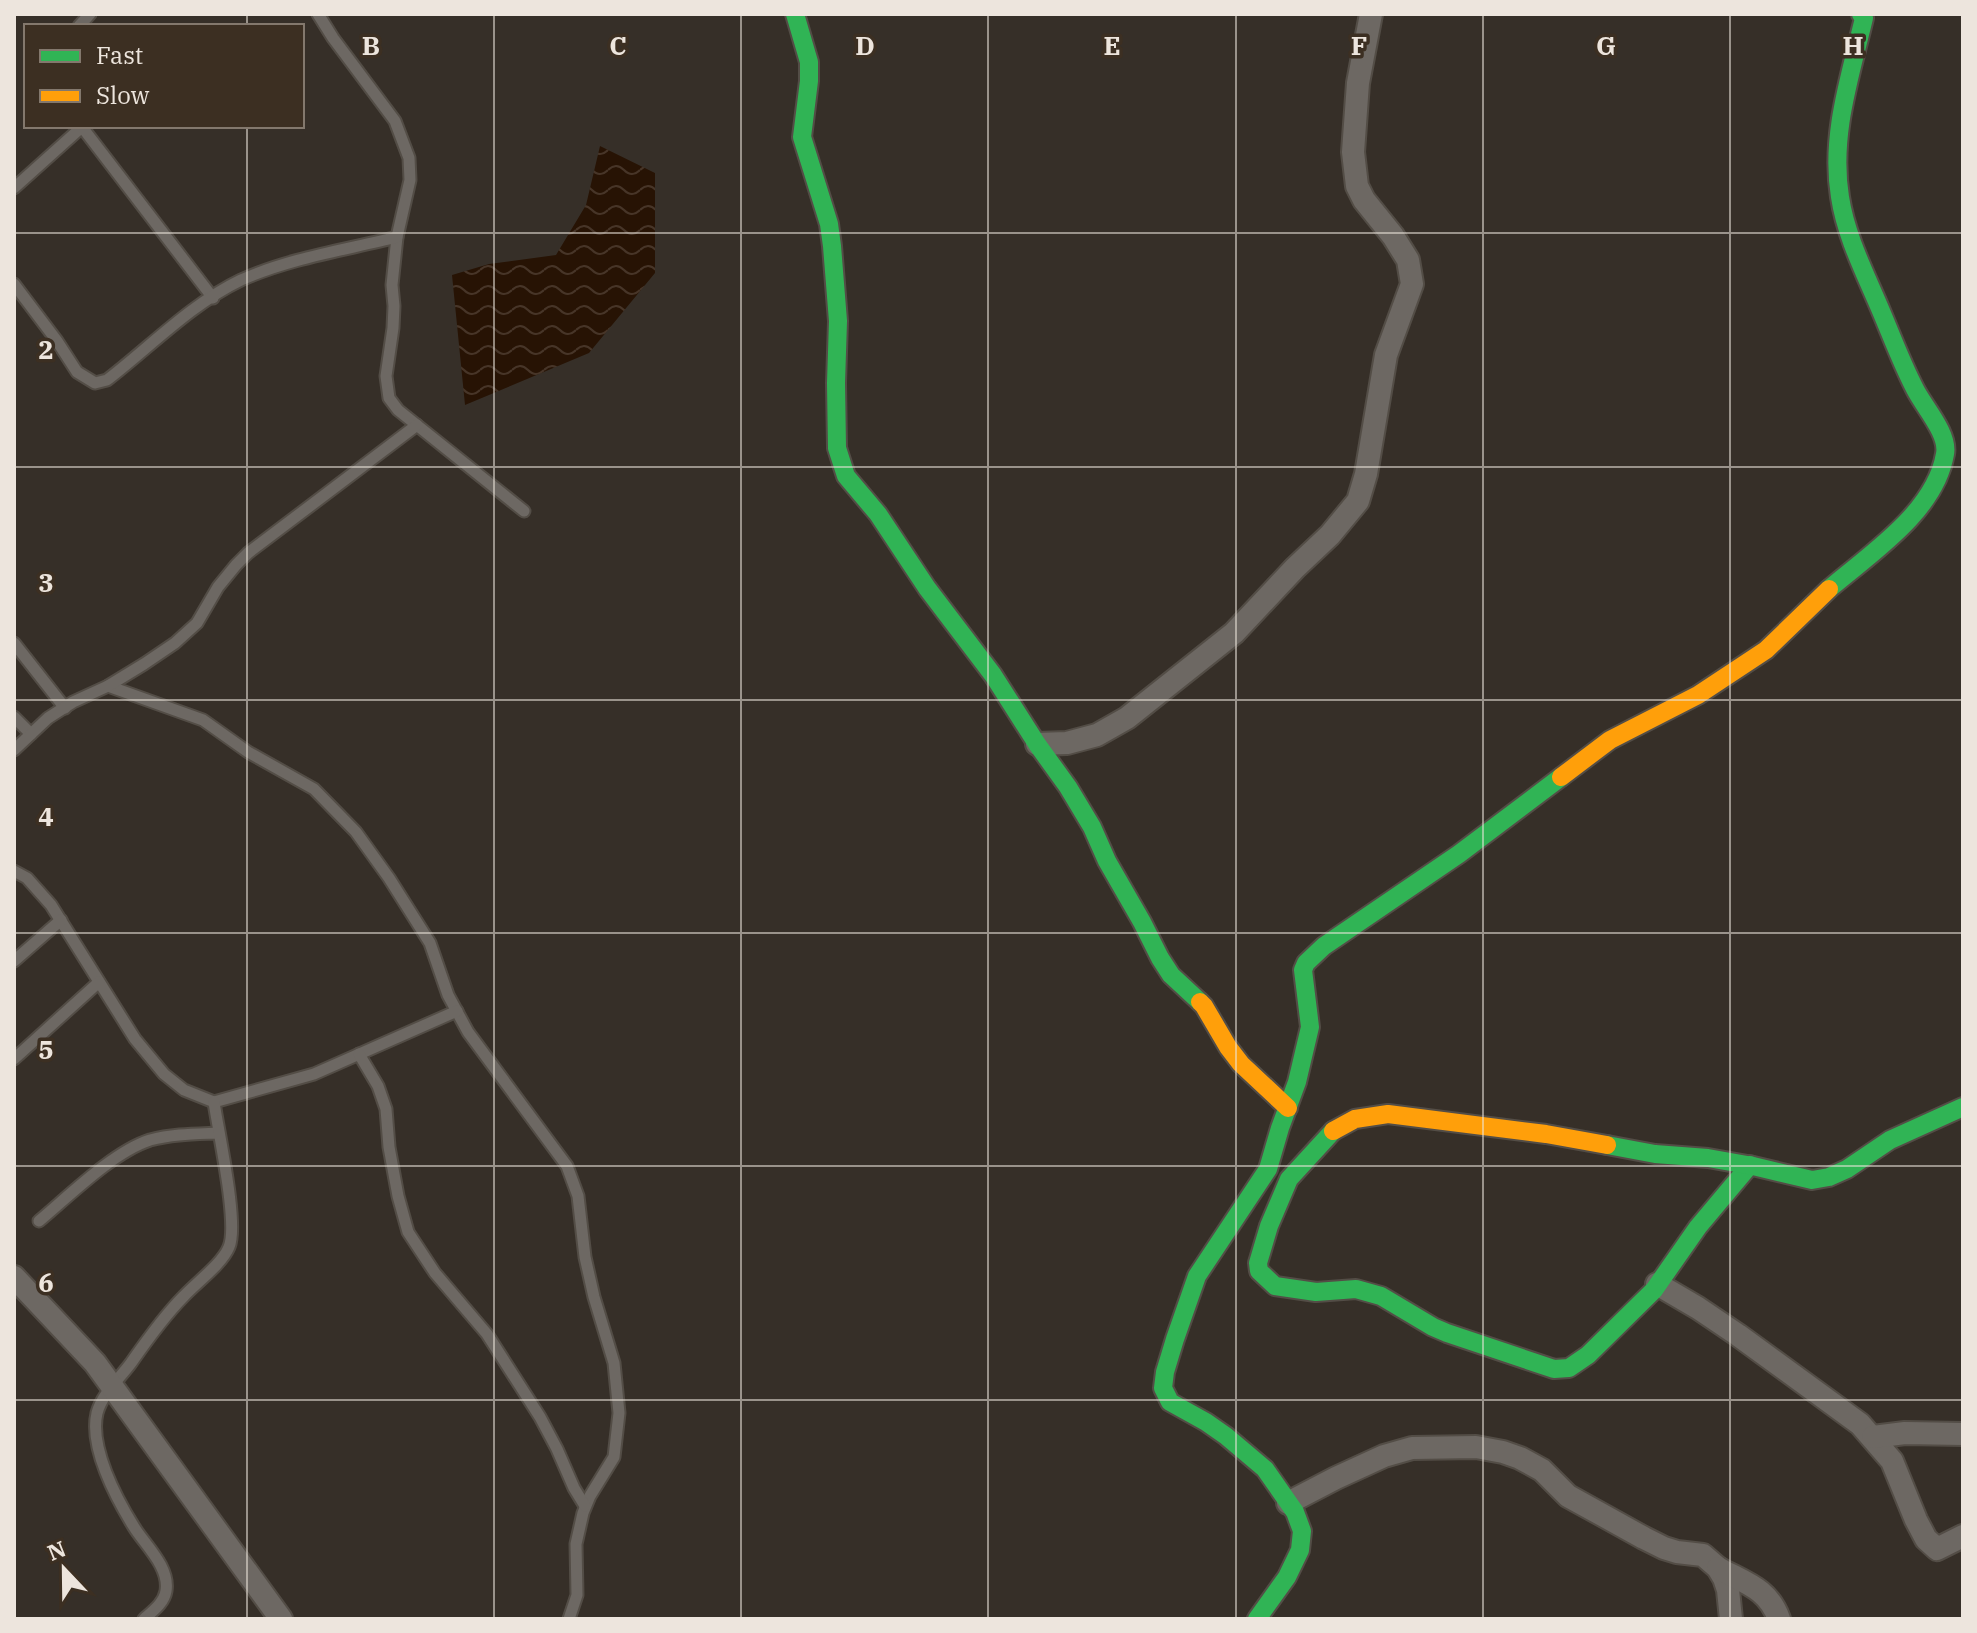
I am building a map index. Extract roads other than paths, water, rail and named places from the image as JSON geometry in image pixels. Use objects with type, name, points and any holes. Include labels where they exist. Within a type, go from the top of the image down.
[{"type":"street","points":[[795,14],[809,62],[802,137],[829,224],[832,246],[838,321],[837,448],[846,476],[878,514],[927,588],[993,675],[1068,787],[1171,975],[1204,1006],[1228,1047],[1248,1072],[1288,1108]]},
{"type":"street","points":[[1037,744],[1067,743],[1097,735],[1127,718],[1234,633],[1330,535],[1358,501],[1366,474],[1386,355],[1412,284],[1408,260],[1357,186],[1353,152],[1358,83],[1371,14]]},
{"type":"street","points":[[1257,1619],[1287,1577],[1300,1550],[1302,1531],[1295,1512],[1265,1469],[1226,1436],[1170,1402],[1163,1388],[1175,1339],[1197,1276],[1268,1169],[1297,1082],[1310,1027],[1303,970],[1306,963],[1333,939],[1459,854],[1610,740],[1698,695],[1766,650],[1830,588],[1906,524],[1936,483],[1946,451],[1942,434],[1915,389],[1855,250],[1840,198],[1837,149],[1852,63],[1864,18],[1861,14]]},
{"type":"street","points":[[1750,1165],[1698,1227],[1654,1290],[1588,1355],[1569,1368],[1554,1369],[1447,1333],[1381,1296],[1356,1289],[1316,1292],[1275,1286],[1259,1271],[1258,1263],[1269,1226],[1289,1179],[1336,1128],[1355,1119],[1388,1114],[1546,1134],[1655,1154],[1750,1165],[1812,1180],[1847,1169],[1890,1140],[1963,1107]]},
{"type":"street","points":[[14,1277],[95,1363],[281,1619]]},
{"type":"street","points":[[1657,1284],[1738,1335],[1860,1424],[1892,1461],[1916,1520],[1926,1539],[1937,1549],[1963,1536]]},
{"type":"street","points":[[1873,1437],[1905,1433],[1963,1434]]},
{"type":"street","points":[[1288,1503],[1384,1456],[1412,1448],[1476,1447],[1503,1452],[1542,1470],[1568,1496],[1664,1548],[1703,1555],[1718,1568],[1764,1592],[1775,1606],[1779,1619]]},
{"type":"street","points":[[1718,1568],[1728,1590],[1731,1619]]},
{"type":"lane","points":[[318,14],[395,121],[409,158],[410,180],[397,237],[392,285],[393,328],[386,376],[389,398],[398,410],[524,511]]},
{"type":"lane","points":[[14,188],[80,128]]},
{"type":"lane","points":[[84,128],[213,298]]},
{"type":"lane","points":[[14,284],[77,372],[95,383],[107,380],[200,305],[241,281],[279,265],[397,237]]},
{"type":"lane","points":[[14,750],[48,718],[144,664],[197,623],[218,587],[248,553],[417,425]]},
{"type":"lane","points":[[14,643],[65,708]]},
{"type":"lane","points":[[108,686],[203,720],[248,752],[314,789],[356,832],[430,943],[448,995],[468,1032],[567,1166],[578,1196],[585,1257],[594,1297],[614,1363],[619,1413],[614,1457],[585,1506],[576,1544],[577,1595],[569,1619]]},
{"type":"lane","points":[[14,717],[31,734]]},
{"type":"lane","points":[[14,871],[27,878],[51,905],[135,1039],[164,1074],[184,1090],[214,1102],[314,1074],[457,1011]]},
{"type":"lane","points":[[14,961],[61,920]]},
{"type":"lane","points":[[14,1059],[99,982]]},
{"type":"lane","points":[[359,1054],[378,1086],[386,1109],[389,1147],[408,1232],[435,1273],[487,1334],[540,1417],[585,1506]]},
{"type":"lane","points":[[144,1619],[164,1599],[166,1575],[133,1526],[102,1462],[96,1436],[98,1412],[112,1385],[138,1350],[229,1247],[231,1210],[214,1102]]},
{"type":"lane","points":[[39,1221],[102,1168],[138,1145],[182,1134],[218,1133]]},
{"type":"water","points":[[600,146],[655,173],[655,273],[589,353],[465,405],[452,275],[489,264],[556,255],[586,205]]}]
